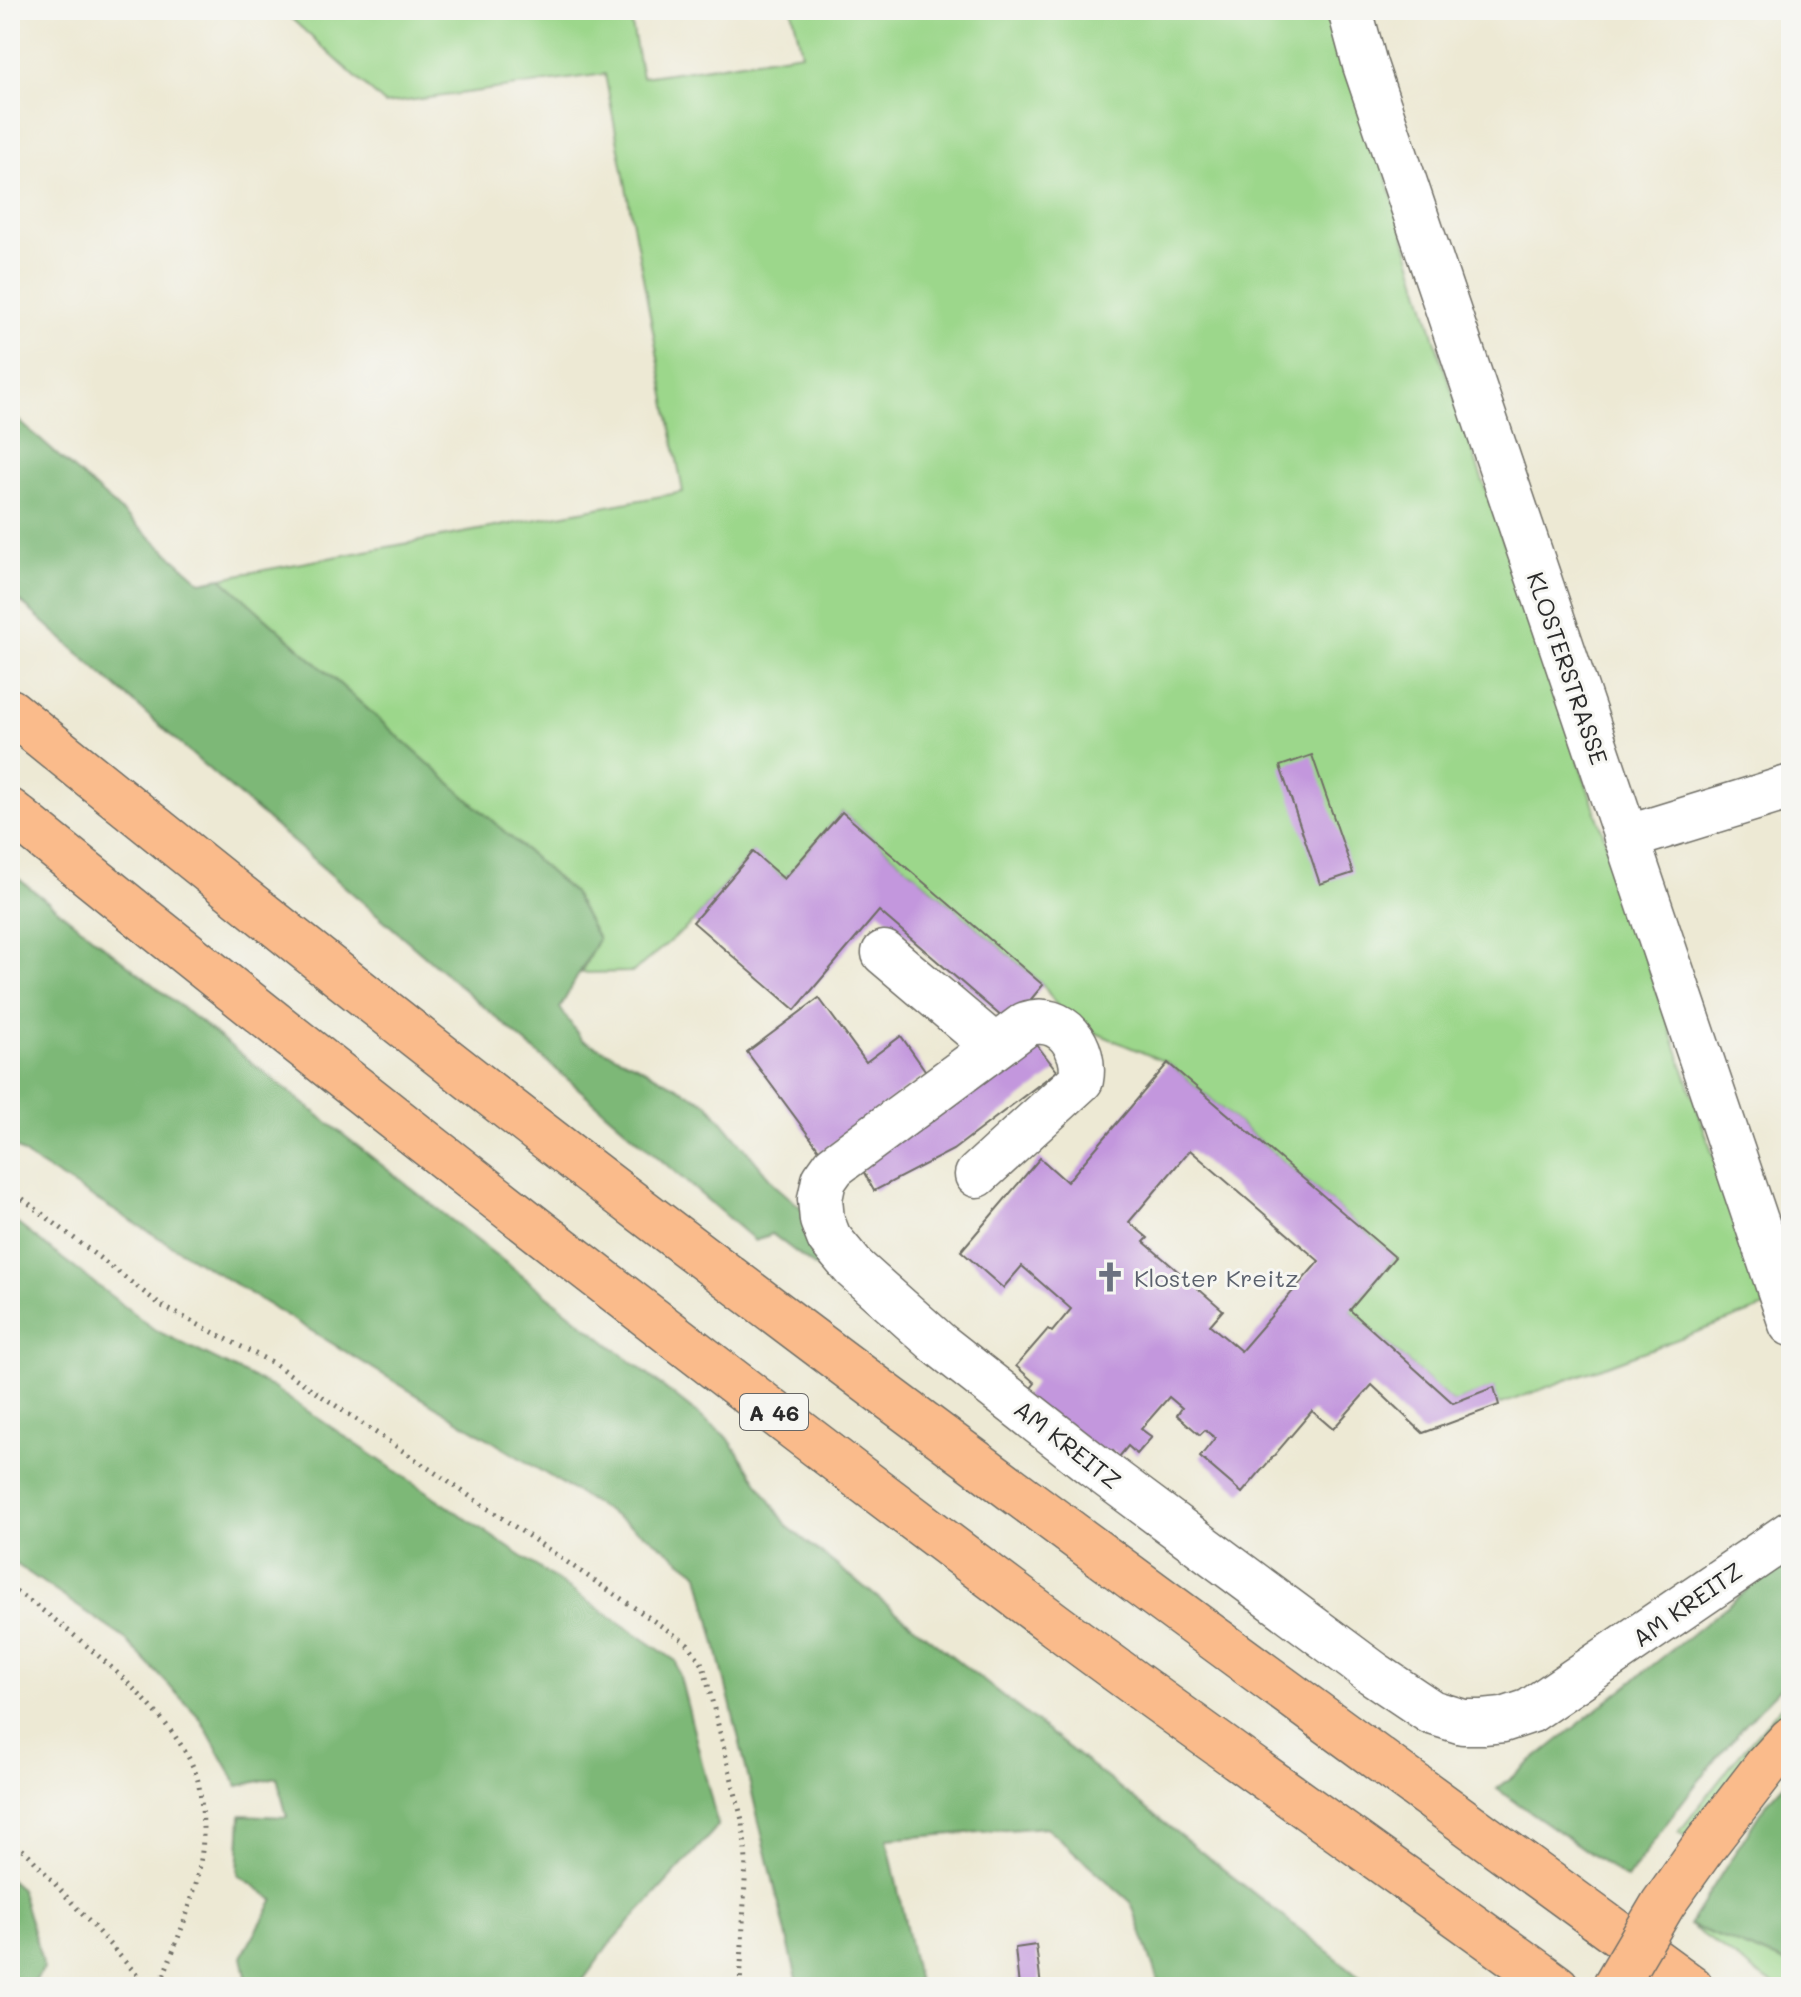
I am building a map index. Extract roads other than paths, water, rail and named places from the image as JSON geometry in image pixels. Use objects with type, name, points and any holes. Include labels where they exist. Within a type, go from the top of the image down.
[{"type":"main road","points":[[10,711],[319,960],[640,1210],[1131,1580],[1691,1987]]},
{"type":"main road","name":"A 46","points":[[10,811],[283,1032],[587,1270],[1062,1629],[1557,1987]]},
{"type":"main road","points":[[1614,1987],[1663,1904],[1702,1849],[1766,1766],[1791,1739]]},
{"type":"street","name":"KLOSTERSTRASSE","points":[[1350,10],[1365,65],[1791,1324]]},
{"type":"street","points":[[1626,838],[1791,787]]},
{"type":"street","points":[[884,953],[994,1046]]},
{"type":"street","name":"AM KREITZ","points":[[977,1175],[1077,1086],[1083,1070],[1081,1054],[1067,1033],[1049,1023],[1026,1024],[831,1170],[822,1185],[820,1206],[824,1226],[834,1246],[895,1307],[1093,1465],[1373,1673],[1431,1712],[1463,1722],[1483,1722],[1503,1720],[1530,1711],[1791,1533]]},
{"type":"place","name":"Kloster Kreitz","points":[[1110,1277]]}]
